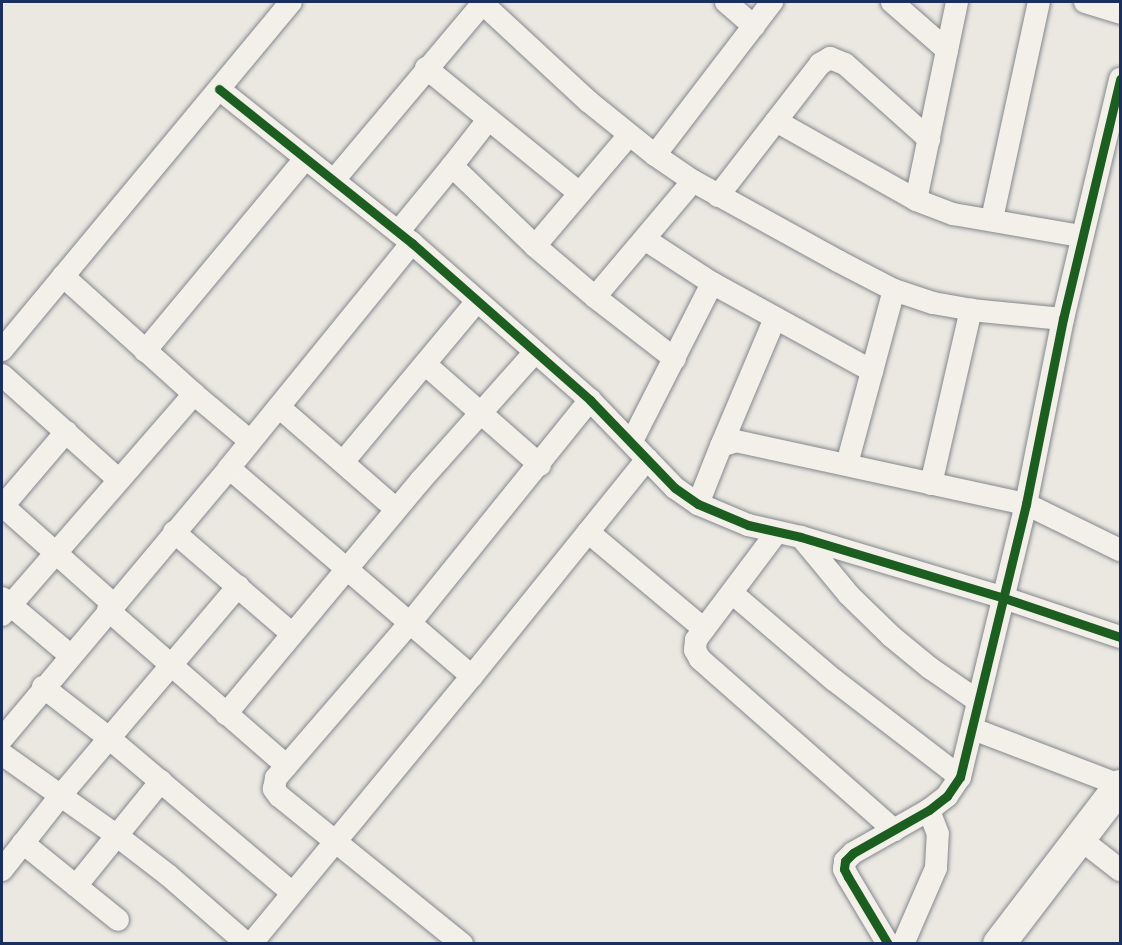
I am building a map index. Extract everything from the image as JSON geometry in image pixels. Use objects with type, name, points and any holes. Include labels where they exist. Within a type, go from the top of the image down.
[{"type":"street","points":[[334,180],[483,2],[588,101],[629,135],[718,196],[894,290],[933,303],[971,310],[1063,319]]},
{"type":"street","points":[[726,2],[754,26]]},
{"type":"street","points":[[655,155],[772,2]]},
{"type":"street","points":[[892,2],[947,50]]},
{"type":"street","points":[[916,200],[957,2]]},
{"type":"street","points":[[992,219],[1039,2]]},
{"type":"street","points":[[1085,2],[1120,14]]},
{"type":"street","points":[[2,350],[219,89],[281,5]]},
{"type":"street","points":[[718,196],[820,63],[830,58],[836,58],[930,139]]},
{"type":"street","points":[[426,68],[579,193]]},
{"type":"street","points":[[888,944],[844,869],[845,861],[854,853],[929,810],[947,796],[960,777],[1026,504],[1063,319],[1120,79]]},
{"type":"street","points":[[219,89],[405,238],[590,400],[675,488],[698,504],[748,525],[801,537],[1004,598],[1120,637]]},
{"type":"street","points":[[2,739],[43,687],[279,407],[405,238],[452,166],[488,120]]},
{"type":"street","points":[[776,121],[916,200],[953,214],[1082,236]]},
{"type":"street","points":[[535,246],[629,135]]},
{"type":"street","points":[[145,351],[306,158]]},
{"type":"street","points":[[452,166],[535,246],[595,297],[675,359]]},
{"type":"street","points":[[595,297],[646,240],[693,181]]},
{"type":"street","points":[[646,240],[712,283],[872,371]]},
{"type":"street","points":[[63,276],[145,351],[250,441]]},
{"type":"street","points":[[632,441],[712,283]]},
{"type":"street","points":[[847,464],[894,290]]},
{"type":"street","points":[[343,462],[477,301]]},
{"type":"street","points":[[932,484],[971,310]]},
{"type":"street","points":[[698,504],[775,318]]},
{"type":"street","points":[[226,714],[396,508],[535,352]]},
{"type":"street","points":[[425,364],[540,465]]},
{"type":"street","points":[[2,375],[120,480]]},
{"type":"street","points":[[70,656],[4,606],[56,553],[194,394]]},
{"type":"street","points":[[450,940],[279,796],[274,789],[276,778],[410,623],[540,465],[590,400]]},
{"type":"street","points":[[279,407],[396,508]]},
{"type":"street","points":[[66,432],[2,506],[56,553],[170,666],[286,766]]},
{"type":"street","points":[[721,446],[736,441],[1026,504],[1120,550]]},
{"type":"street","points":[[2,754],[168,875],[249,944],[472,676],[646,459]]},
{"type":"street","points":[[229,468],[472,676]]},
{"type":"street","points":[[174,532],[292,634]]},
{"type":"street","points":[[588,532],[704,629]]},
{"type":"street","points":[[777,532],[696,640],[695,650],[700,659],[894,830]]},
{"type":"street","points":[[801,537],[849,595],[891,636],[930,668],[978,701]]},
{"type":"street","points":[[2,870],[61,795],[238,586]]},
{"type":"street","points":[[732,593],[834,680],[960,777]]},
{"type":"street","points":[[43,687],[109,738],[291,892]]},
{"type":"street","points":[[973,729],[1120,785],[999,944]]},
{"type":"street","points":[[76,886],[161,781]]},
{"type":"street","points":[[903,944],[936,868],[938,834],[929,810]]},
{"type":"street","points":[[1079,838],[1120,870]]},
{"type":"street","points":[[23,843],[118,920]]},
{"type":"cycle path","points":[[888,944],[848,877],[844,869],[845,861],[853,853],[929,810],[947,796],[960,777],[1026,504],[1063,319],[1120,79]]},
{"type":"cycle path","points":[[219,89],[412,243],[590,400],[675,488],[698,504],[748,525],[801,537],[1004,598],[1120,637]]}]
